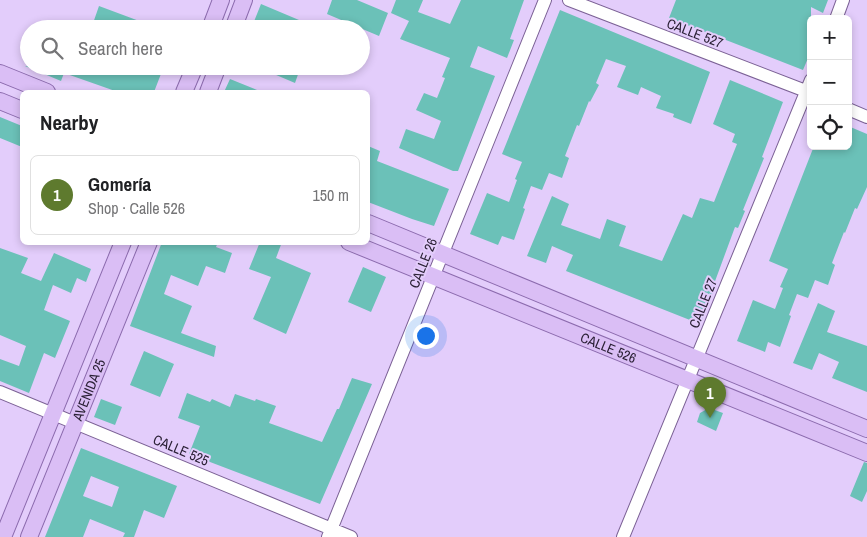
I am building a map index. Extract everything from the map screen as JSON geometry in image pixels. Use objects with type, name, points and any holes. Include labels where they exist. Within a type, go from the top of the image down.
[{"type":"main road","points":[[213,20],[221,0]]},
{"type":"main road","points":[[236,20],[244,0]]},
{"type":"main road","points":[[0,73],[42,90]]},
{"type":"main road","points":[[185,90],[191,75]]},
{"type":"main road","points":[[209,90],[215,75]]},
{"type":"main road","points":[[0,101],[20,109]]},
{"type":"main road","name":"CALLE 526","points":[[370,224],[867,429]]},
{"type":"main road","name":"AVENIDA 25","points":[[3,537],[122,245]]},
{"type":"main road","name":"AVENIDA 25","points":[[29,537],[148,245]]},
{"type":"main road","name":"CALLE 526","points":[[356,245],[867,454]]},
{"type":"street","name":"CALLE 26","points":[[330,533],[546,0]]},
{"type":"street","name":"CALLE 527","points":[[569,0],[807,87]]},
{"type":"street","points":[[837,15],[843,0]]},
{"type":"street","name":"CALLE 27","points":[[623,537],[807,93]]},
{"type":"street","points":[[852,111],[867,117]]},
{"type":"street","name":"CALLE 525","points":[[0,392],[330,533],[351,537]]},
{"type":"building","points":[[332,0],[357,0],[388,13],[379,36],[370,32],[370,20],[341,20],[327,14]]},
{"type":"building","points":[[396,0],[423,0],[418,12],[450,24],[461,0],[524,0],[510,39],[514,40],[507,58],[478,46],[470,67],[495,76],[458,171],[453,171],[399,148],[406,129],[434,139],[441,121],[416,110],[424,93],[437,98],[445,78],[442,77],[450,58],[400,39],[409,21],[391,13]]},
{"type":"building","points":[[676,0],[828,0],[823,13],[811,7],[811,15],[807,15],[807,60],[803,70],[669,18]]},
{"type":"building","points":[[261,4],[299,20],[255,20]]},
{"type":"building","points":[[99,6],[137,20],[94,20]]},
{"type":"building","points":[[560,10],[710,72],[691,124],[673,117],[674,114],[656,108],[661,96],[641,87],[638,95],[617,87],[626,66],[606,59],[596,83],[599,85],[589,101],[579,126],[577,125],[565,156],[569,158],[562,178],[549,173],[542,190],[531,186],[514,240],[502,236],[498,245],[470,234],[487,193],[509,202],[522,162],[502,154]]},
{"type":"building","points":[[47,75],[63,75],[61,81]]},
{"type":"building","points":[[70,75],[161,75],[155,90],[112,90]]},
{"type":"building","points":[[276,75],[298,75],[295,83]]},
{"type":"building","points":[[230,79],[257,90],[225,90]]},
{"type":"building","points":[[730,80],[783,102],[762,157],[764,158],[743,210],[745,211],[738,228],[735,227],[714,284],[716,285],[700,324],[566,271],[573,255],[552,246],[546,263],[527,256],[552,196],[569,204],[561,225],[600,239],[607,219],[626,226],[619,246],[662,261],[683,214],[692,218],[700,198],[714,202],[737,144],[732,142],[735,134],[713,124]]},
{"type":"building","points":[[0,117],[20,125],[20,146],[0,138]]},
{"type":"building","points":[[852,128],[867,134],[867,187],[844,232],[832,263],[835,265],[828,285],[815,280],[808,298],[797,294],[780,347],[768,342],[765,352],[737,341],[753,300],[775,309],[783,288],[780,287],[788,269],[769,261],[812,150],[852,150]]},
{"type":"building","points":[[370,147],[380,151],[377,161],[449,189],[434,226],[370,203]]},
{"type":"building","points":[[161,245],[217,245],[216,247],[232,253],[225,273],[206,266],[198,286],[171,275],[164,294],[192,306],[181,333],[216,346],[214,357],[130,326]]},
{"type":"building","points":[[259,245],[281,245],[276,258],[311,273],[286,334],[253,319],[271,277],[249,269]]},
{"type":"building","points":[[0,248],[28,258],[21,273],[41,281],[54,253],[91,269],[86,282],[77,278],[71,293],[53,285],[44,310],[70,321],[55,358],[44,353],[29,393],[0,381],[0,359],[19,366],[26,346],[0,335]]},
{"type":"building","points":[[363,267],[386,277],[371,312],[348,302]]},
{"type":"building","points":[[818,303],[835,311],[827,332],[867,346],[867,392],[832,378],[839,362],[819,353],[812,370],[793,363]]},
{"type":"building","points":[[144,351],[174,364],[160,397],[130,385]]},
{"type":"building","points":[[352,378],[372,384],[320,504],[189,454],[200,426],[178,418],[187,393],[210,402],[212,399],[230,407],[235,394],[276,406],[269,423],[322,442]]},
{"type":"building","points":[[101,399],[122,407],[115,425],[94,417]]},
{"type":"building","points":[[709,408],[723,413],[716,431],[697,422],[700,413]]},
{"type":"building","points":[[81,448],[177,486],[164,518],[144,510],[134,537],[123,537],[125,533],[90,519],[83,537],[45,537]],"holes":[[[91,476],[119,487],[112,507],[83,496]]]},
{"type":"building","points":[[864,462],[867,463],[867,491],[862,502],[850,496]]},
{"type":"place","name":"Gomería","points":[[710,418]]}]
